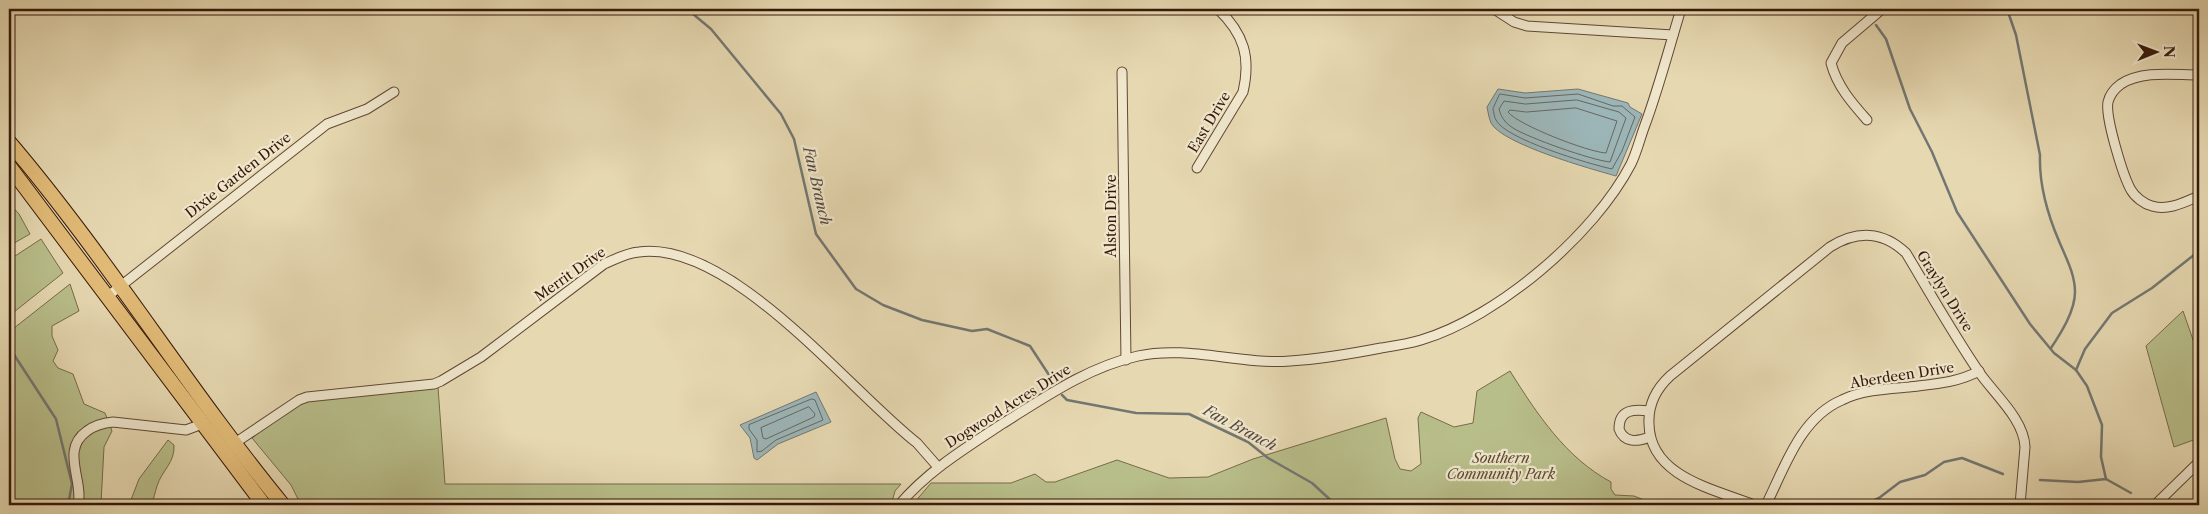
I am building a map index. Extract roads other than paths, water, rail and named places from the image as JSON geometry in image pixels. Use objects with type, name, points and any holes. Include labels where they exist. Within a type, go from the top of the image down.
[{"type":"highway","points":[[9,142],[121,287],[235,443],[283,505]]},
{"type":"highway","points":[[9,166],[264,505]]},
{"type":"street","name":"East Drive","points":[[1197,168],[1243,92],[1246,78],[1243,41],[1232,24],[1218,9]]},
{"type":"street","points":[[1494,9],[1514,22],[1527,26],[1673,35]]},
{"type":"street","name":"Dogwood Acres Drive","points":[[898,505],[918,483],[938,467],[1047,395],[1086,374],[1126,360],[1172,352],[1283,362],[1318,359],[1420,340],[1462,324],[1507,295],[1561,252],[1592,220],[1614,192],[1631,162],[1655,97],[1681,9]]},
{"type":"street","points":[[1867,120],[1842,90],[1834,76],[1831,63],[1842,43],[1882,9]]},
{"type":"street","name":"Alston Drive","points":[[1122,72],[1126,360]]},
{"type":"street","points":[[2199,75],[2148,75],[2133,78],[2112,91],[2108,103],[2107,116],[2127,181],[2132,192],[2142,201],[2151,206],[2169,207],[2199,196]]},
{"type":"street","name":"Dixie Garden Drive","points":[[108,296],[327,124],[367,109],[394,92]]},
{"type":"street","name":"Graylyn Drive","points":[[1754,505],[1677,473],[1663,462],[1653,447],[1650,438],[1649,411],[1657,391],[1670,376],[1830,246],[1845,238],[1858,235],[1881,237],[1895,244],[1906,253],[1979,371],[2014,419],[2024,440],[2020,505]]},
{"type":"street","name":"Merrit Drive","points":[[235,443],[299,400],[308,397],[434,384],[441,381],[481,357],[604,264],[623,255],[641,252],[679,256],[715,270],[761,300],[918,443],[938,467]]},
{"type":"street","name":"Aberdeen Drive","points":[[1766,505],[1800,436],[1814,419],[1828,408],[1855,395],[1958,380],[1979,371]]},
{"type":"street","points":[[1649,411],[1637,409],[1628,411],[1621,418],[1619,428],[1624,437],[1632,441],[1650,438]]},
{"type":"street","points":[[78,505],[80,488],[74,467],[74,448],[77,440],[91,428],[102,423],[113,422],[186,430],[202,424]]},
{"type":"street","points":[[2155,505],[2199,462]]},
{"type":"water","points":[[1498,89],[1525,93],[1578,89],[1628,103],[1630,107],[1642,114],[1616,176],[1548,155],[1499,131],[1491,123],[1487,107]]},
{"type":"water","points":[[816,392],[831,422],[778,444],[757,460],[754,458],[750,438],[740,425]]},
{"type":"waterway","name":"Fan Branch","points":[[687,9],[711,29],[781,114],[794,139],[816,234],[856,289],[883,305],[922,320],[972,331],[987,329],[1030,346],[1053,381]]},
{"type":"waterway","points":[[2007,9],[2016,35],[2040,155],[2041,177],[2047,209],[2070,266],[2075,285],[2073,307],[2063,329],[2051,348]]},
{"type":"waterway","points":[[1876,25],[1886,39],[1910,109],[1932,152],[1957,212],[2030,324],[2054,353],[2076,370],[2087,386],[2102,425],[2101,457],[2106,479]]},
{"type":"waterway","points":[[2076,370],[2085,349],[2112,313],[2152,288],[2199,251]]},
{"type":"waterway","points":[[9,347],[56,419],[72,484],[68,505]]},
{"type":"waterway","name":"Fan Branch","points":[[1062,395],[1067,400],[1136,413],[1189,414],[1248,442],[1268,458],[1312,483],[1336,505]]},
{"type":"waterway","name":"Fan Branch","points":[[1864,505],[1879,498],[1900,482],[1925,475],[1944,462],[1962,458],[2003,474]]},
{"type":"waterway","name":"Fan Branch","points":[[2040,480],[2078,482],[2106,479],[2131,493]]},
{"type":"waterway","name":"Fan Branch","points":[[1338,505],[1408,502],[1421,505]]},
{"type":"park label","name":"Southern Community Park","points":[[1501,466]]}]
